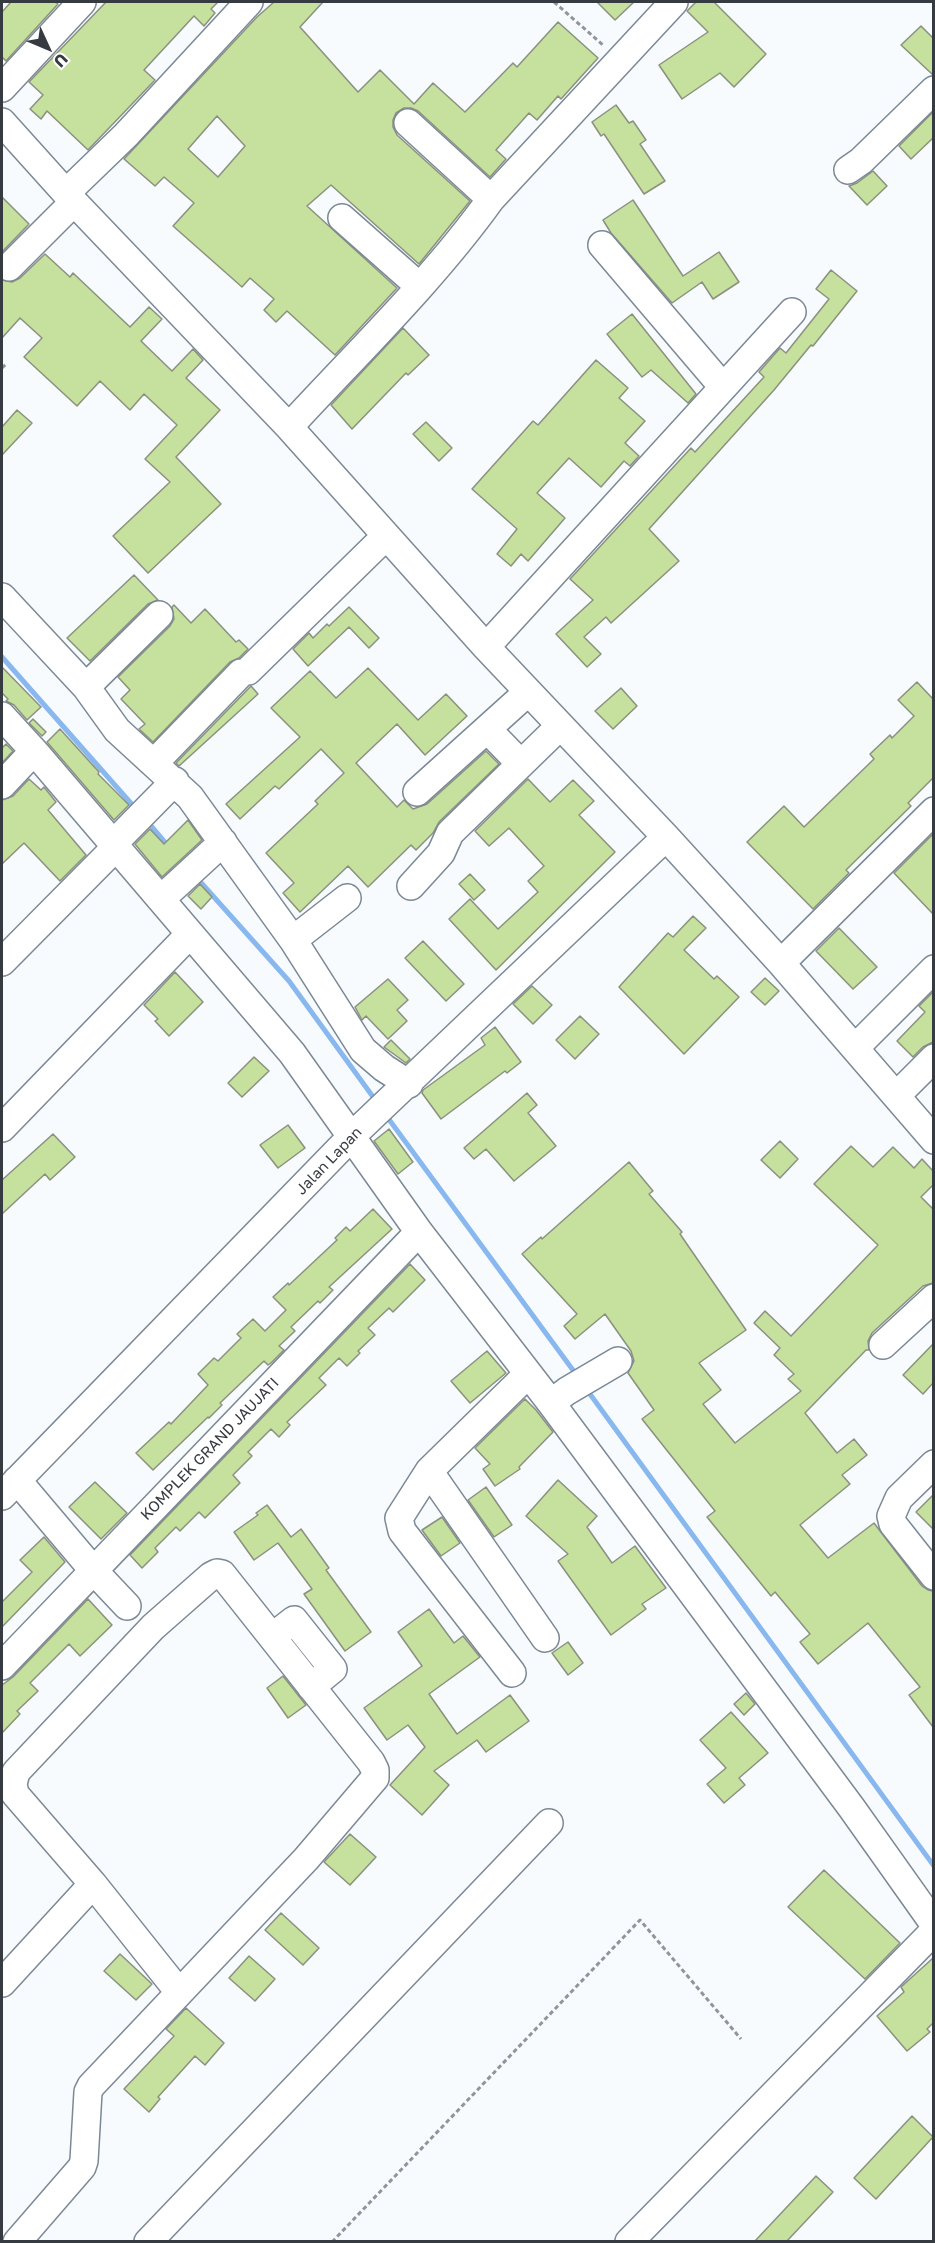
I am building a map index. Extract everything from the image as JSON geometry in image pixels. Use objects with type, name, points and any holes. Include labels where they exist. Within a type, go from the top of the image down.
[{"type":"street","points":[[2,88],[82,2]]},
{"type":"street","points":[[9,267],[126,135],[249,2]]},
{"type":"street","points":[[289,427],[466,233],[491,199],[674,2]]},
{"type":"street","points":[[848,170],[861,161],[933,90]]},
{"type":"street","points":[[2,122],[70,197],[289,427],[486,647],[666,837],[781,963],[933,1140]]},
{"type":"street","points":[[408,123],[491,199]]},
{"type":"street","points":[[342,218],[419,286]]},
{"type":"street","points":[[602,245],[723,387]]},
{"type":"street","points":[[486,647],[792,312]]},
{"type":"street","points":[[154,764],[244,672],[386,536]]},
{"type":"street","points":[[2,597],[86,687],[117,730],[154,764],[170,786],[190,796],[219,845],[293,940],[363,1050],[403,1090]]},
{"type":"street","points":[[86,687],[159,615]]},
{"type":"street","points":[[417,792],[528,692]]},
{"type":"street","points":[[2,716],[292,1053],[354,1135],[418,1232],[527,1376],[559,1397],[933,1924]]},
{"type":"street","points":[[411,886],[441,853],[450,833],[560,726]]},
{"type":"street","points":[[488,730],[521,764]]},
{"type":"street","points":[[2,785],[34,751]]},
{"type":"street","points":[[2,962],[170,786]]},
{"type":"street","points":[[781,963],[933,811]]},
{"type":"street","name":"Jalan Lapan","points":[[9,1488],[354,1135],[666,837]]},
{"type":"street","points":[[161,899],[219,845]]},
{"type":"street","points":[[293,940],[347,898]]},
{"type":"street","points":[[2,1128],[190,934]]},
{"type":"street","points":[[855,1048],[933,969]]},
{"type":"street","points":[[896,1096],[932,1061]]},
{"type":"street","name":"KOMPLEK GRAND JAUJATI","points":[[2,1666],[418,1232]]},
{"type":"street","points":[[883,1345],[933,1298]]},
{"type":"street","points":[[559,1397],[608,1367]]},
{"type":"street","points":[[512,1673],[402,1531],[399,1518],[429,1471],[527,1376]]},
{"type":"street","points":[[933,1464],[899,1498],[891,1516],[893,1524],[933,1576]]},
{"type":"street","points":[[429,1471],[545,1638]]},
{"type":"street","points":[[9,1488],[127,1606]]},
{"type":"street","points":[[17,2241],[82,2167],[88,2092],[91,2086],[306,1859],[375,1778],[375,1770],[371,1762],[222,1574],[218,1573],[211,1576],[153,1627],[16,1772],[13,1784],[15,1794],[93,1884],[178,1992]]},
{"type":"street","points":[[148,2241],[549,1823]]},
{"type":"street","points":[[2,1983],[93,1884]]},
{"type":"street","points":[[629,2241],[933,1931]]},
{"type":"path","points":[[554,2],[620,60]]},
{"type":"path","points":[[2,368],[7,363]]},
{"type":"path","points":[[332,2241],[640,1920],[741,2039]]},
{"type":"building","points":[[11,2],[55,2],[58,4],[6,61],[2,57],[2,12]]},
{"type":"building","points":[[106,2],[218,2],[211,9],[215,13],[204,26],[194,16],[144,70],[155,80],[88,150],[47,111],[41,119],[30,109],[43,95],[29,82]]},
{"type":"building","points":[[274,2],[323,2],[300,27],[358,92],[380,70],[414,104],[433,83],[465,112],[513,63],[517,67],[558,22],[598,58],[561,99],[558,96],[537,120],[529,113],[496,150],[506,159],[490,177],[418,111],[404,108],[396,113],[393,127],[397,135],[470,201],[419,264],[331,185],[307,206],[397,288],[335,355],[287,311],[276,322],[264,310],[274,299],[250,278],[242,287],[173,226],[194,203],[164,177],[155,186],[124,159],[257,17]],"holes":[[[217,116],[245,146],[218,177],[188,149]]]},
{"type":"building","points":[[597,2],[634,2],[615,20]]},
{"type":"building","points":[[696,2],[714,2],[766,54],[734,87],[720,73],[682,99],[659,65],[708,32],[687,11]]},
{"type":"building","points":[[921,26],[933,38],[933,75],[901,45]]},
{"type":"building","points":[[616,105],[629,123],[633,121],[646,140],[640,144],[665,181],[644,194],[604,134],[601,136],[592,122]]},
{"type":"building","points":[[933,112],[933,138],[911,159],[899,146]]},
{"type":"building","points":[[873,171],[887,186],[867,205],[849,186]]},
{"type":"building","points":[[2,197],[29,224],[2,252]]},
{"type":"building","points":[[633,200],[683,276],[719,252],[739,282],[713,299],[702,282],[672,303],[611,233],[603,220]]},
{"type":"building","points":[[45,254],[70,277],[73,273],[130,327],[149,307],[162,319],[141,341],[172,371],[193,349],[203,360],[186,378],[220,410],[176,457],[221,504],[148,573],[113,536],[170,482],[145,459],[177,425],[144,394],[130,410],[100,381],[77,406],[24,357],[42,338],[20,318],[2,338],[2,280],[12,282],[20,278]]},
{"type":"building","points":[[831,270],[857,291],[813,346],[811,345],[774,390],[649,529],[679,561],[611,623],[606,617],[584,637],[601,654],[587,667],[556,634],[593,600],[570,579],[691,448],[695,452],[764,377],[759,372],[780,348],[786,353],[829,299],[816,289]]},
{"type":"building","points":[[632,314],[696,394],[688,403],[651,370],[642,377],[607,334]]},
{"type":"building","points":[[403,328],[429,355],[408,375],[406,373],[352,429],[331,405]]},
{"type":"building","points":[[596,360],[628,388],[619,398],[645,421],[625,443],[639,456],[630,466],[624,461],[601,487],[569,458],[537,493],[565,518],[528,561],[521,554],[511,566],[497,554],[517,529],[472,489],[533,421],[538,425]]},
{"type":"building","points":[[17,410],[32,423],[2,455],[2,427]]},
{"type":"building","points":[[426,422],[452,448],[439,461],[413,434]]},
{"type":"building","points":[[134,575],[158,600],[148,604],[90,661],[67,638]]},
{"type":"building","points":[[174,605],[191,623],[205,609],[236,642],[239,640],[248,649],[239,658],[230,662],[153,742],[139,729],[145,724],[121,699],[130,690],[118,677],[170,626],[174,619],[172,607]]},
{"type":"building","points":[[349,607],[379,638],[369,648],[349,627],[308,666],[293,649],[309,633],[313,638],[327,624],[329,626]]},
{"type":"building","points":[[2,667],[41,707],[27,720],[14,705],[6,701],[8,699],[2,693]]},
{"type":"building","points":[[368,668],[418,720],[446,694],[467,716],[425,755],[397,724],[356,763],[397,807],[404,800],[413,809],[427,804],[486,751],[499,764],[439,822],[433,833],[416,850],[411,845],[368,887],[348,866],[300,912],[283,893],[294,883],[266,853],[318,804],[315,801],[344,773],[321,749],[279,789],[275,786],[240,819],[226,804],[300,737],[271,708],[310,671],[336,698]]},
{"type":"building","points":[[917,682],[933,699],[933,778],[908,803],[911,806],[846,870],[849,873],[813,909],[747,842],[784,806],[804,827],[874,759],[870,754],[890,735],[892,738],[914,716],[898,700]]},
{"type":"building","points":[[251,686],[258,694],[179,766],[176,763]]},
{"type":"building","points":[[621,688],[637,706],[613,729],[595,711]]},
{"type":"building","points":[[33,719],[46,732],[42,736],[29,723]]},
{"type":"building","points":[[60,729],[99,772],[98,774],[129,805],[114,820],[47,742]]},
{"type":"building","points":[[6,744],[13,751],[2,763],[2,748]]},
{"type":"building","points":[[29,779],[41,790],[44,787],[56,802],[48,810],[86,855],[60,881],[24,843],[2,864],[2,800],[13,796]]},
{"type":"building","points":[[528,779],[550,802],[573,780],[594,801],[579,815],[615,852],[496,970],[449,919],[470,899],[498,929],[538,892],[528,881],[544,866],[509,828],[489,846],[475,831]]},
{"type":"building","points":[[188,820],[202,840],[162,877],[135,844],[150,829],[164,844]]},
{"type":"building","points":[[933,834],[933,914],[894,873]]},
{"type":"building","points":[[470,874],[485,890],[474,900],[459,884]]},
{"type":"building","points":[[200,884],[212,897],[201,909],[188,896]]},
{"type":"building","points":[[693,916],[706,928],[684,950],[714,979],[717,976],[739,997],[684,1054],[619,987],[668,933],[673,937]]},
{"type":"building","points":[[839,928],[877,967],[853,989],[816,951]]},
{"type":"building","points":[[423,941],[464,984],[446,1001],[405,958]]},
{"type":"building","points":[[175,972],[203,1002],[169,1036],[155,1021],[158,1019],[144,1005]]},
{"type":"building","points":[[765,978],[779,991],[765,1005],[751,992]]},
{"type":"building","points":[[388,979],[408,1000],[397,1010],[407,1021],[388,1039],[366,1016],[362,1020],[355,1007]]},
{"type":"building","points":[[532,986],[552,1005],[533,1024],[513,1004]]},
{"type":"building","points":[[933,992],[933,1042],[923,1047],[913,1057],[897,1041],[925,1012],[919,1006]]},
{"type":"building","points":[[580,1016],[599,1034],[575,1059],[556,1040]]},
{"type":"building","points":[[495,1027],[521,1062],[507,1073],[505,1071],[441,1119],[422,1093],[423,1090],[485,1045],[481,1038]]},
{"type":"building","points":[[391,1040],[410,1059],[406,1063],[384,1047]]},
{"type":"building","points":[[254,1057],[269,1071],[242,1097],[228,1083]]},
{"type":"building","points":[[527,1093],[537,1105],[528,1113],[556,1146],[514,1181],[486,1149],[474,1159],[464,1148]]},
{"type":"building","points":[[288,1125],[305,1148],[278,1168],[260,1145]]},
{"type":"building","points":[[389,1129],[413,1162],[398,1174],[374,1141]]},
{"type":"building","points":[[53,1134],[75,1157],[50,1180],[45,1174],[2,1214],[2,1180]]},
{"type":"building","points":[[780,1141],[798,1159],[780,1178],[761,1160]]},
{"type":"building","points":[[851,1146],[873,1167],[893,1147],[914,1168],[922,1159],[933,1171],[933,1185],[921,1197],[933,1209],[933,1283],[923,1286],[872,1333],[868,1341],[869,1350],[866,1350],[805,1413],[837,1453],[854,1439],[867,1455],[842,1475],[850,1484],[800,1525],[828,1558],[874,1523],[922,1586],[933,1591],[933,1727],[909,1695],[920,1687],[868,1623],[818,1664],[800,1642],[810,1634],[775,1592],[771,1596],[707,1517],[715,1511],[642,1419],[654,1410],[628,1373],[634,1361],[631,1351],[605,1314],[575,1339],[564,1326],[577,1314],[522,1254],[629,1162],[653,1191],[649,1194],[682,1232],[680,1234],[746,1330],[699,1363],[721,1390],[703,1404],[735,1443],[801,1391],[788,1379],[794,1374],[774,1355],[780,1348],[754,1323],[765,1311],[791,1336],[878,1245],[814,1184]]},
{"type":"building","points":[[373,1209],[392,1229],[329,1287],[333,1290],[320,1303],[318,1301],[291,1327],[295,1331],[279,1346],[284,1350],[268,1365],[264,1361],[220,1403],[222,1405],[209,1418],[153,1470],[136,1453],[169,1422],[171,1424],[208,1385],[198,1374],[214,1358],[218,1361],[241,1338],[237,1334],[253,1319],[265,1331],[286,1310],[273,1297],[337,1240],[335,1238],[346,1227],[350,1231]]},
{"type":"building","points":[[410,1264],[425,1280],[393,1312],[389,1308],[368,1328],[375,1335],[358,1351],[360,1353],[347,1366],[339,1358],[319,1378],[326,1385],[287,1422],[290,1425],[279,1437],[271,1429],[248,1452],[252,1456],[233,1475],[240,1483],[205,1518],[199,1512],[180,1531],[176,1527],[155,1548],[158,1552],[142,1568],[130,1555]]},
{"type":"building","points":[[933,1344],[933,1383],[923,1394],[903,1375]]},
{"type":"building","points":[[487,1351],[506,1373],[470,1403],[451,1381]]},
{"type":"building","points":[[525,1399],[553,1432],[519,1467],[520,1469],[495,1486],[483,1469],[490,1464],[475,1448]]},
{"type":"building","points":[[558,1480],[597,1516],[587,1527],[612,1563],[635,1546],[666,1588],[642,1604],[646,1609],[611,1635],[558,1561],[568,1554],[526,1516]]},
{"type":"building","points":[[95,1482],[127,1513],[101,1539],[69,1507]]},
{"type":"building","points":[[486,1487],[512,1525],[494,1537],[468,1500]]},
{"type":"building","points":[[933,1495],[933,1529],[916,1512]]},
{"type":"building","points":[[267,1505],[291,1537],[301,1529],[329,1568],[326,1570],[371,1632],[345,1651],[304,1594],[312,1589],[278,1543],[254,1560],[234,1532],[258,1515],[256,1513]]},
{"type":"building","points":[[442,1517],[460,1543],[441,1556],[422,1530]]},
{"type":"building","points":[[44,1537],[65,1562],[2,1627],[2,1602],[32,1572],[20,1560]]},
{"type":"building","points":[[88,1599],[112,1625],[80,1656],[69,1644],[30,1683],[38,1691],[17,1711],[20,1714],[2,1733],[2,1685],[13,1677]]},
{"type":"building","points":[[429,1609],[454,1643],[463,1636],[480,1657],[429,1694],[457,1734],[510,1695],[529,1721],[486,1752],[477,1740],[434,1771],[449,1785],[422,1815],[390,1785],[425,1747],[408,1725],[387,1740],[364,1708],[422,1666],[398,1632]]},
{"type":"building","points":[[568,1642],[583,1663],[568,1675],[552,1653]]},
{"type":"building","points":[[283,1676],[306,1705],[288,1718],[267,1688]]},
{"type":"building","points":[[746,1693],[755,1704],[744,1715],[734,1704]]},
{"type":"building","points":[[731,1712],[768,1753],[739,1778],[745,1785],[724,1803],[707,1784],[726,1768],[700,1740]]},
{"type":"building","points":[[350,1834],[376,1857],[350,1885],[324,1862]]},
{"type":"building","points":[[824,1870],[900,1943],[865,1979],[788,1907]]},
{"type":"building","points":[[281,1913],[319,1948],[303,1965],[265,1930]]},
{"type":"building","points":[[120,1954],[152,1984],[136,2000],[104,1971]]},
{"type":"building","points":[[249,1956],[275,1979],[255,2001],[229,1978]]},
{"type":"building","points":[[933,1958],[933,2023],[927,2029],[930,2032],[907,2051],[877,2016],[904,1992],[901,1987]]},
{"type":"building","points":[[186,2008],[224,2043],[205,2065],[195,2056],[158,2097],[160,2099],[149,2112],[124,2089],[174,2036],[166,2029]]},
{"type":"building","points":[[912,2116],[933,2137],[876,2199],[854,2178]]},
{"type":"building","points":[[816,2176],[833,2192],[787,2241],[755,2241]]},
{"type":"waterway","points":[[2,657],[136,809]]},
{"type":"waterway","points":[[147,821],[170,848]]},
{"type":"waterway","points":[[196,877],[289,981],[376,1101]]},
{"type":"waterway","points":[[385,1114],[578,1377]]},
{"type":"waterway","points":[[587,1390],[934,1866]]}]
